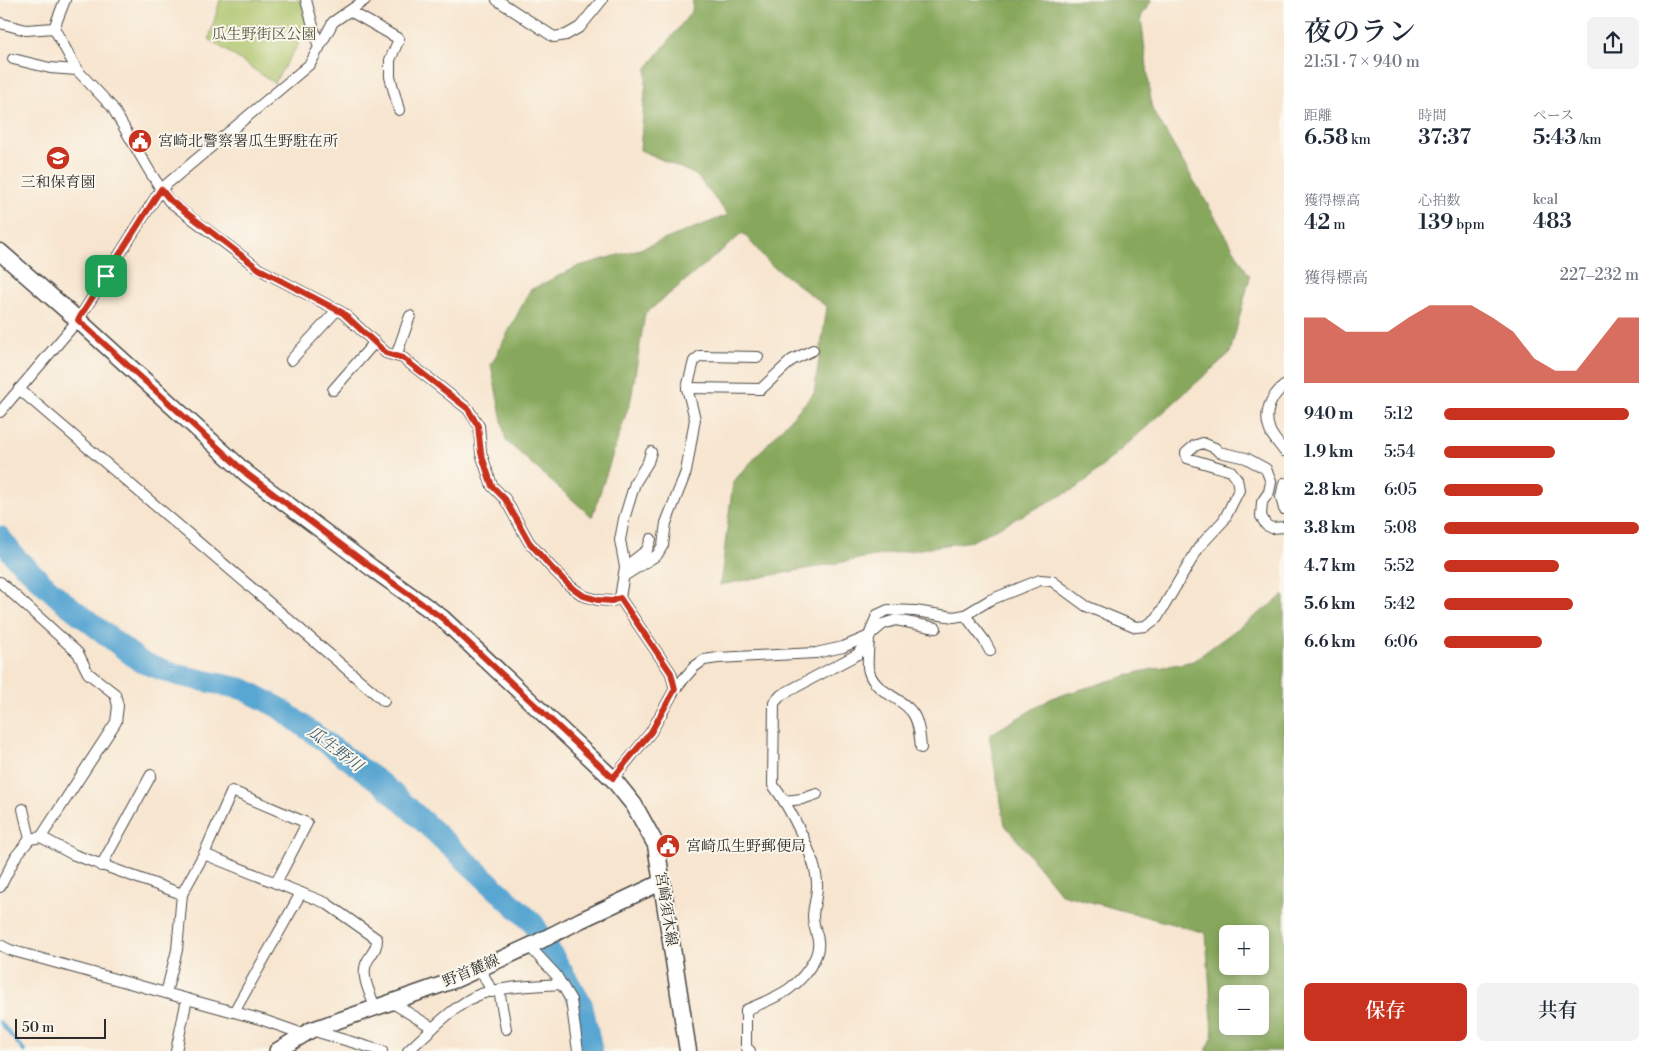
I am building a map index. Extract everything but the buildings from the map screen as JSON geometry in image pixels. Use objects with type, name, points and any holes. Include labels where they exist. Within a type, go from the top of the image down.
[{"type":"main road","name":"宮崎須木線","points":[[0,252],[78,320],[247,474],[442,618],[613,778],[634,805],[656,845],[688,1051]]},
{"type":"main road","name":"野首麓線","points":[[277,1051],[307,1032],[455,980],[533,945],[580,920],[662,882]]},
{"type":"street","points":[[54,28],[65,0]]},
{"type":"street","points":[[306,0],[319,48]]},
{"type":"street","points":[[0,412],[78,320],[161,189],[310,64],[333,22],[366,0]]},
{"type":"street","points":[[497,0],[554,37],[566,35],[580,27],[602,0]]},
{"type":"street","points":[[350,11],[399,39],[390,60],[390,77],[399,110]]},
{"type":"street","points":[[0,23],[26,30],[54,28]]},
{"type":"street","points":[[54,28],[77,70],[112,107],[161,189],[170,200],[259,269],[343,313],[386,353],[403,358],[468,409],[478,426],[481,453],[492,486],[505,499],[529,542],[570,586],[584,596],[612,601],[620,598]]},
{"type":"street","points":[[13,59],[50,68],[77,70]]},
{"type":"street","points":[[291,360],[337,310]]},
{"type":"street","points":[[396,356],[410,316]]},
{"type":"street","points":[[333,390],[375,342]]},
{"type":"street","points":[[687,388],[761,389],[792,360],[813,350]]},
{"type":"street","points":[[625,572],[657,554],[663,545],[666,523],[686,472],[695,419],[687,388],[694,361],[700,356],[758,356]]},
{"type":"street","points":[[1284,386],[1278,390],[1269,403],[1267,419],[1270,432],[1284,451]]},
{"type":"street","points":[[19,389],[384,701]]},
{"type":"street","points":[[750,1051],[746,1047],[746,1010],[784,994],[800,980],[815,958],[819,941],[813,918],[817,883],[811,855],[784,801],[773,785],[774,703],[781,695],[858,654],[877,615],[888,610],[914,611],[954,617],[965,615],[990,600],[1040,580],[1052,581],[1086,606],[1136,627],[1146,626],[1157,618],[1199,547],[1224,520],[1239,490],[1237,479],[1231,471],[1187,458],[1186,453],[1194,446],[1203,443],[1215,448],[1219,452],[1246,458],[1266,469],[1271,482],[1269,492],[1262,502],[1261,516],[1266,525],[1272,528],[1284,527]]},
{"type":"street","points":[[651,452],[648,462],[635,483],[624,519],[620,540],[625,572],[620,598],[671,673],[675,689]]},
{"type":"street","points":[[1284,483],[1281,496],[1284,509]]},
{"type":"street","points":[[625,572],[647,550],[652,539]]},
{"type":"street","points":[[0,582],[78,653],[88,673],[115,694],[118,706],[116,722],[41,836],[30,839],[16,856],[0,886]]},
{"type":"street","points":[[965,615],[990,651]]},
{"type":"street","points":[[613,778],[651,732],[675,689],[694,667],[704,660],[816,652],[843,647],[868,636],[883,624],[896,620],[936,628]]},
{"type":"street","points":[[868,636],[868,670],[874,682],[884,692],[900,701],[913,712],[919,732],[921,748]]},
{"type":"street","points":[[101,866],[152,775]]},
{"type":"street","points":[[166,993],[177,950],[182,894],[204,854],[232,791],[307,823],[276,883]]},
{"type":"street","points":[[784,801],[802,799],[817,794]]},
{"type":"street","points":[[23,808],[30,839]]},
{"type":"street","points":[[41,836],[72,854],[101,866],[182,894]]},
{"type":"street","points":[[204,854],[326,903],[377,939],[377,946],[366,964],[364,978],[375,1007]]},
{"type":"street","points":[[234,1012],[301,893]]},
{"type":"street","points":[[0,945],[10,950],[262,1020],[382,1051]]},
{"type":"street","points":[[533,945],[556,975],[571,1000],[578,1051]]},
{"type":"street","points":[[480,968],[495,991],[506,1029]]},
{"type":"street","points":[[408,1051],[452,1011],[479,994],[561,984]]},
{"type":"street","points":[[176,1051],[188,999]]},
{"type":"street","points":[[391,1002],[433,1028]]},
{"type":"green space","name":"瓜生野街区公園","points":[[220,0],[300,0],[309,28],[274,83],[209,39]]},
{"type":"green space","points":[[693,0],[1152,0],[1141,17],[1152,109],[1250,277],[1230,353],[1080,486],[972,541],[875,556],[720,585],[733,482],[814,393],[827,307],[770,264],[743,233],[645,314],[631,399],[592,517],[506,441],[491,365],[530,290],[579,266],[640,249],[728,215],[696,175],[640,150],[647,68],[692,11]]},
{"type":"green space","points":[[1284,595],[1284,1051],[1206,1051],[1213,1036],[1206,933],[1061,894],[1005,825],[989,735],[1052,698],[1139,672],[1193,661]]},
{"type":"waterway","name":"瓜生野川","points":[[0,537],[15,557],[59,598],[141,662],[177,675],[243,689],[278,707],[386,787],[533,923],[582,1005],[592,1051]]},
{"type":"waterway","points":[[0,1022],[24,1051]]},
{"type":"place","name":"宮崎北警察署瓜生野駐在所","points":[[140,141]]},
{"type":"place","name":"三和保育園","points":[[58,158]]},
{"type":"place","name":"宮崎瓜生野郵便局","points":[[668,846]]},
{"type":"route","points":[[161,189],[170,200],[259,269],[343,313],[386,353],[403,358],[468,409],[478,426],[481,453],[492,486],[505,499],[529,542],[570,586],[584,596],[612,601],[620,598],[671,673],[675,689],[651,732],[613,778],[442,618],[247,474],[78,320],[106,276],[161,189]]}]
